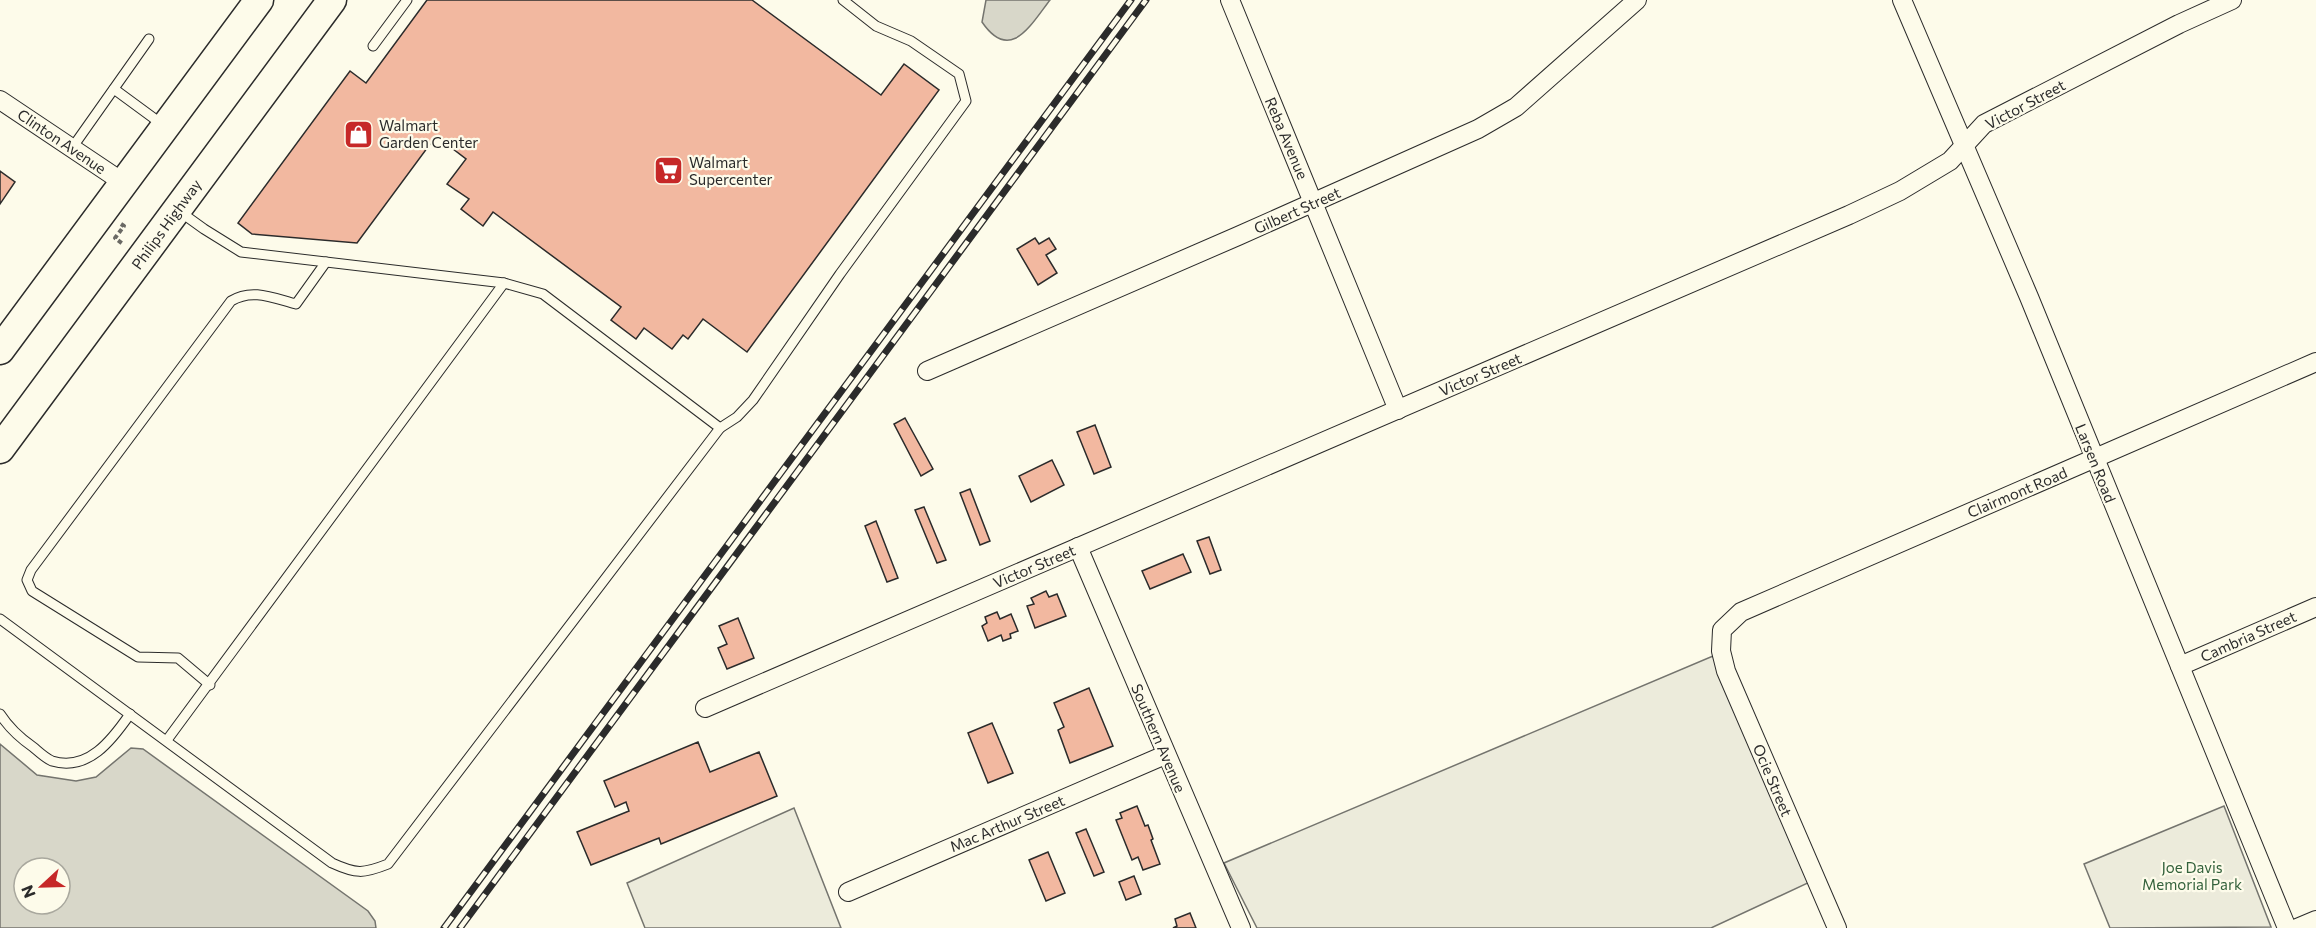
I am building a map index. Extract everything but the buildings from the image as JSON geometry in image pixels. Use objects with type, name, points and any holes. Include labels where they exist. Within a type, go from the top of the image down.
[{"type":"main road","points":[[0,349],[259,0]]},
{"type":"main road","name":"Philips Highway","points":[[0,449],[332,0]]},
{"type":"street","name":"Reba Avenue","points":[[1230,0],[1398,410]]},
{"type":"street","name":"Gilbert Street","points":[[927,371],[1478,129],[1516,107],[1637,0]]},
{"type":"street","name":"Larsen Road","points":[[1902,0],[2287,928]]},
{"type":"street","name":"Victor Street","points":[[705,708],[1849,214],[1920,179],[1950,161],[1984,124],[2179,24],[2232,0]]},
{"type":"street","name":"Clinton Avenue","points":[[0,100],[124,183]]},
{"type":"street","name":"Clairmont Road","points":[[1722,630],[1741,612],[2316,362]]},
{"type":"street","name":"Southern Avenue","points":[[1078,547],[1241,928]]},
{"type":"street","name":"Cambria Street","points":[[2180,666],[2316,607]]},
{"type":"street","name":"Ocie Street","points":[[1722,630],[1721,651],[1726,671],[1837,928]]},
{"type":"street","name":"Mac Arthur Street","points":[[848,892],[1165,754]]},
{"type":"street","points":[[2297,928],[2316,920]]},
{"type":"lane","points":[[373,46],[407,0]]},
{"type":"lane","points":[[0,619],[333,862],[351,872],[370,871],[388,864],[720,429],[753,400],[840,274],[966,101],[959,74],[911,41],[876,26],[843,0]]},
{"type":"lane","points":[[72,148],[149,39]]},
{"type":"lane","points":[[114,89],[165,127]]},
{"type":"lane","points":[[177,209],[241,252],[504,283],[543,294],[720,429]]},
{"type":"lane","points":[[210,685],[178,658],[138,657],[32,591],[27,580],[31,570],[231,301],[242,294],[253,294],[296,303],[326,262]]},
{"type":"lane","points":[[167,740],[210,685],[504,283]]},
{"type":"lane","points":[[0,714],[4,724],[50,760],[69,764],[88,759],[113,739],[130,714]]},
{"type":"path","points":[[119,222],[124,226],[116,238],[131,250]]},
{"type":"green space","points":[[1713,656],[1810,882],[1711,928],[1257,928],[1224,863]]},
{"type":"green space","name":"Joe Davis Memorial Park","points":[[2224,806],[2271,927],[2110,928],[2084,864]]},
{"type":"green space","points":[[794,808],[841,928],[645,928],[627,883]]},
{"type":"shaded area","points":[[986,0],[1050,0],[1019,36],[1011,40],[1002,40],[992,34],[982,22]]},
{"type":"shaded area","points":[[0,744],[37,775],[76,781],[96,777],[131,748],[143,749],[368,911],[375,921],[376,928],[0,928]]},
{"type":"railway","points":[[444,928],[1131,0]]},
{"type":"railway","points":[[460,928],[1146,0]]},
{"type":"place","name":"Walmart Garden Center","points":[[358,134]]},
{"type":"place","name":"Walmart Supercenter","points":[[668,171]]}]
